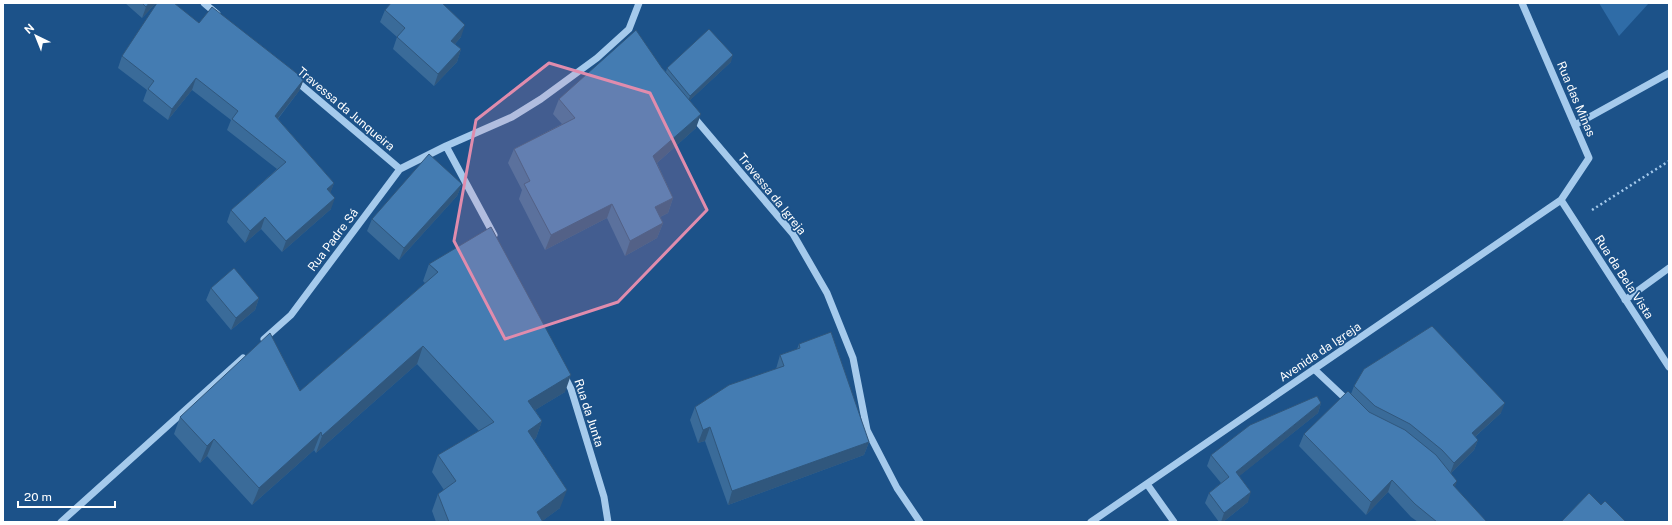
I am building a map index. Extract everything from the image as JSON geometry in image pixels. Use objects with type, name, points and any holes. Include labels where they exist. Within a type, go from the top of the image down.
[{"type":"street","points":[[204,3],[222,18]]},
{"type":"street","name":"Rua Padre Sá","points":[[256,347],[291,315],[400,169],[446,146],[512,117],[541,99],[631,32],[639,3]]},
{"type":"street","name":"Rua das Minas","points":[[1522,3],[1589,158],[1561,200]]},
{"type":"street","name":"Travessa da Junqueira","points":[[287,74],[400,169]]},
{"type":"street","points":[[1575,125],[1669,74]]},
{"type":"street","name":"Travessa da Igreja","points":[[684,106],[793,234],[827,293],[853,358],[867,430],[897,488],[920,522]]},
{"type":"street","points":[[446,146],[498,242]]},
{"type":"street","name":"Rua da Bela Vista","points":[[1561,200],[1669,367]]},
{"type":"street","name":"Avenida da Igreja","points":[[1091,522],[1561,200]]},
{"type":"street","points":[[1625,300],[1669,268]]},
{"type":"street","points":[[61,522],[250,352]]},
{"type":"street","name":"Rua da Junta","points":[[560,368],[571,389],[604,497],[608,522]]},
{"type":"street","points":[[1314,369],[1352,405]]},
{"type":"street","points":[[1147,484],[1174,522]]},
{"type":"path","points":[[1575,221],[1669,161]]},
{"type":"highlighted area","points":[[549,63],[650,93],[707,210],[618,302],[505,339],[454,241],[476,120]]},
{"type":"shaded area","points":[[1599,3],[1649,3],[1619,36]]},
{"type":"building","points":[[142,3],[149,3],[146,7]]},
{"type":"building","points":[[157,3],[174,3],[199,23],[212,7],[304,79],[275,116],[334,183],[327,189],[335,198],[286,241],[265,217],[250,231],[231,210],[286,162],[232,119],[238,111],[196,78],[172,109],[148,89],[154,81],[122,56]]},
{"type":"building","points":[[391,3],[442,3],[465,25],[451,41],[461,49],[438,74],[397,37],[405,28],[385,10]]},
{"type":"building","points":[[709,29],[733,55],[690,96],[667,68]]},
{"type":"building","points":[[636,30],[662,68],[701,114],[653,156],[673,198],[655,207],[663,223],[630,241],[612,204],[551,235],[524,184],[530,181],[514,149],[575,118],[559,99]]},
{"type":"building","points":[[429,154],[462,184],[404,248],[372,219]]},
{"type":"building","points":[[491,227],[571,375],[528,401],[542,421],[528,431],[567,490],[537,512],[543,522],[449,522],[438,494],[456,481],[438,455],[494,422],[423,346],[322,436],[321,432],[259,488],[214,439],[207,446],[180,417],[270,333],[300,391],[438,272],[429,264]]},
{"type":"building","points":[[234,268],[259,298],[236,318],[211,288]]},
{"type":"building","points":[[1432,326],[1505,403],[1472,433],[1478,440],[1454,463],[1442,450],[1410,424],[1375,406],[1354,386],[1364,369]]},
{"type":"building","points":[[831,332],[869,442],[732,491],[710,427],[703,430],[695,407],[729,385],[784,366],[780,355],[800,348],[799,344]]},
{"type":"building","points":[[1348,391],[1369,412],[1405,430],[1436,455],[1457,481],[1453,485],[1487,522],[1437,522],[1415,504],[1392,480],[1371,502],[1304,434]]},
{"type":"building","points":[[1317,396],[1321,403],[1236,472],[1251,492],[1224,513],[1209,493],[1229,477],[1211,455],[1250,425]]},
{"type":"building","points":[[1589,493],[1601,505],[1605,501],[1626,522],[1561,522]]}]
